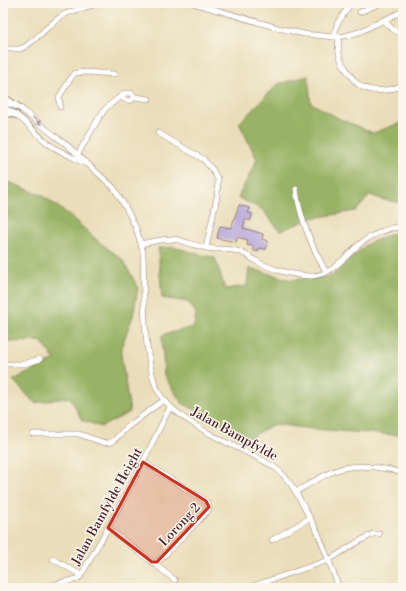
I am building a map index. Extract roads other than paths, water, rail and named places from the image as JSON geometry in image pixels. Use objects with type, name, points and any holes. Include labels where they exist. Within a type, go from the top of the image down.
[{"type":"main road","points":[[3,97],[20,108]]},
{"type":"main road","points":[[3,114],[11,113],[16,115]]},
{"type":"street","points":[[3,50],[20,49],[26,46],[65,14],[80,8],[102,3]]},
{"type":"street","points":[[193,3],[278,28],[304,34],[337,37],[359,32],[403,11]]},
{"type":"street","points":[[351,3],[337,24],[338,52],[345,67],[358,84],[367,88],[380,91],[403,85]]},
{"type":"street","points":[[360,12],[381,3]]},
{"type":"street","points":[[384,20],[395,31],[403,33]]},
{"type":"street","points":[[60,108],[59,97],[76,73],[86,72],[114,74]]},
{"type":"street","points":[[78,154],[100,116],[106,108],[121,96],[126,93],[131,93],[135,97],[149,99]]},
{"type":"street","name":"Jalan Bampfylde","points":[[3,103],[20,108],[78,154],[114,188],[136,228],[143,253],[145,320],[150,364],[158,391],[170,407],[184,418],[218,439],[263,460],[278,470],[296,492],[310,518],[329,560],[339,588]]},
{"type":"street","name":"Jalan Bampfylde","points":[[3,108],[16,115],[49,144],[90,166]]},
{"type":"street","points":[[158,133],[203,159],[218,179],[217,197],[206,248]]},
{"type":"street","points":[[49,144],[54,142],[55,136]]},
{"type":"street","points":[[296,189],[298,204],[303,220],[314,248],[326,272]]},
{"type":"street","points":[[141,244],[177,239],[198,247],[240,252],[267,267],[310,276],[322,274],[340,264],[350,253],[373,236],[385,230],[403,226]]},
{"type":"street","points":[[3,364],[24,364],[40,359]]},
{"type":"street","points":[[33,434],[79,434],[108,443],[114,440],[124,430],[164,400]]},
{"type":"street","name":"Jalan Bamfylde Height","points":[[40,588],[77,579],[81,575],[143,462],[170,407]]},
{"type":"street","name":"Lorong 2","points":[[143,462],[206,501],[209,507],[208,511],[161,559],[155,562]]},
{"type":"street","points":[[296,492],[319,478],[342,468],[353,466],[392,470],[403,473]]},
{"type":"street","points":[[272,540],[310,518]]},
{"type":"street","points":[[108,528],[155,562],[175,580]]},
{"type":"street","points":[[247,588],[329,560],[373,534],[379,534]]},
{"type":"street","points":[[53,558],[81,575]]},
{"type":"street","points":[[386,588],[392,588]]}]
